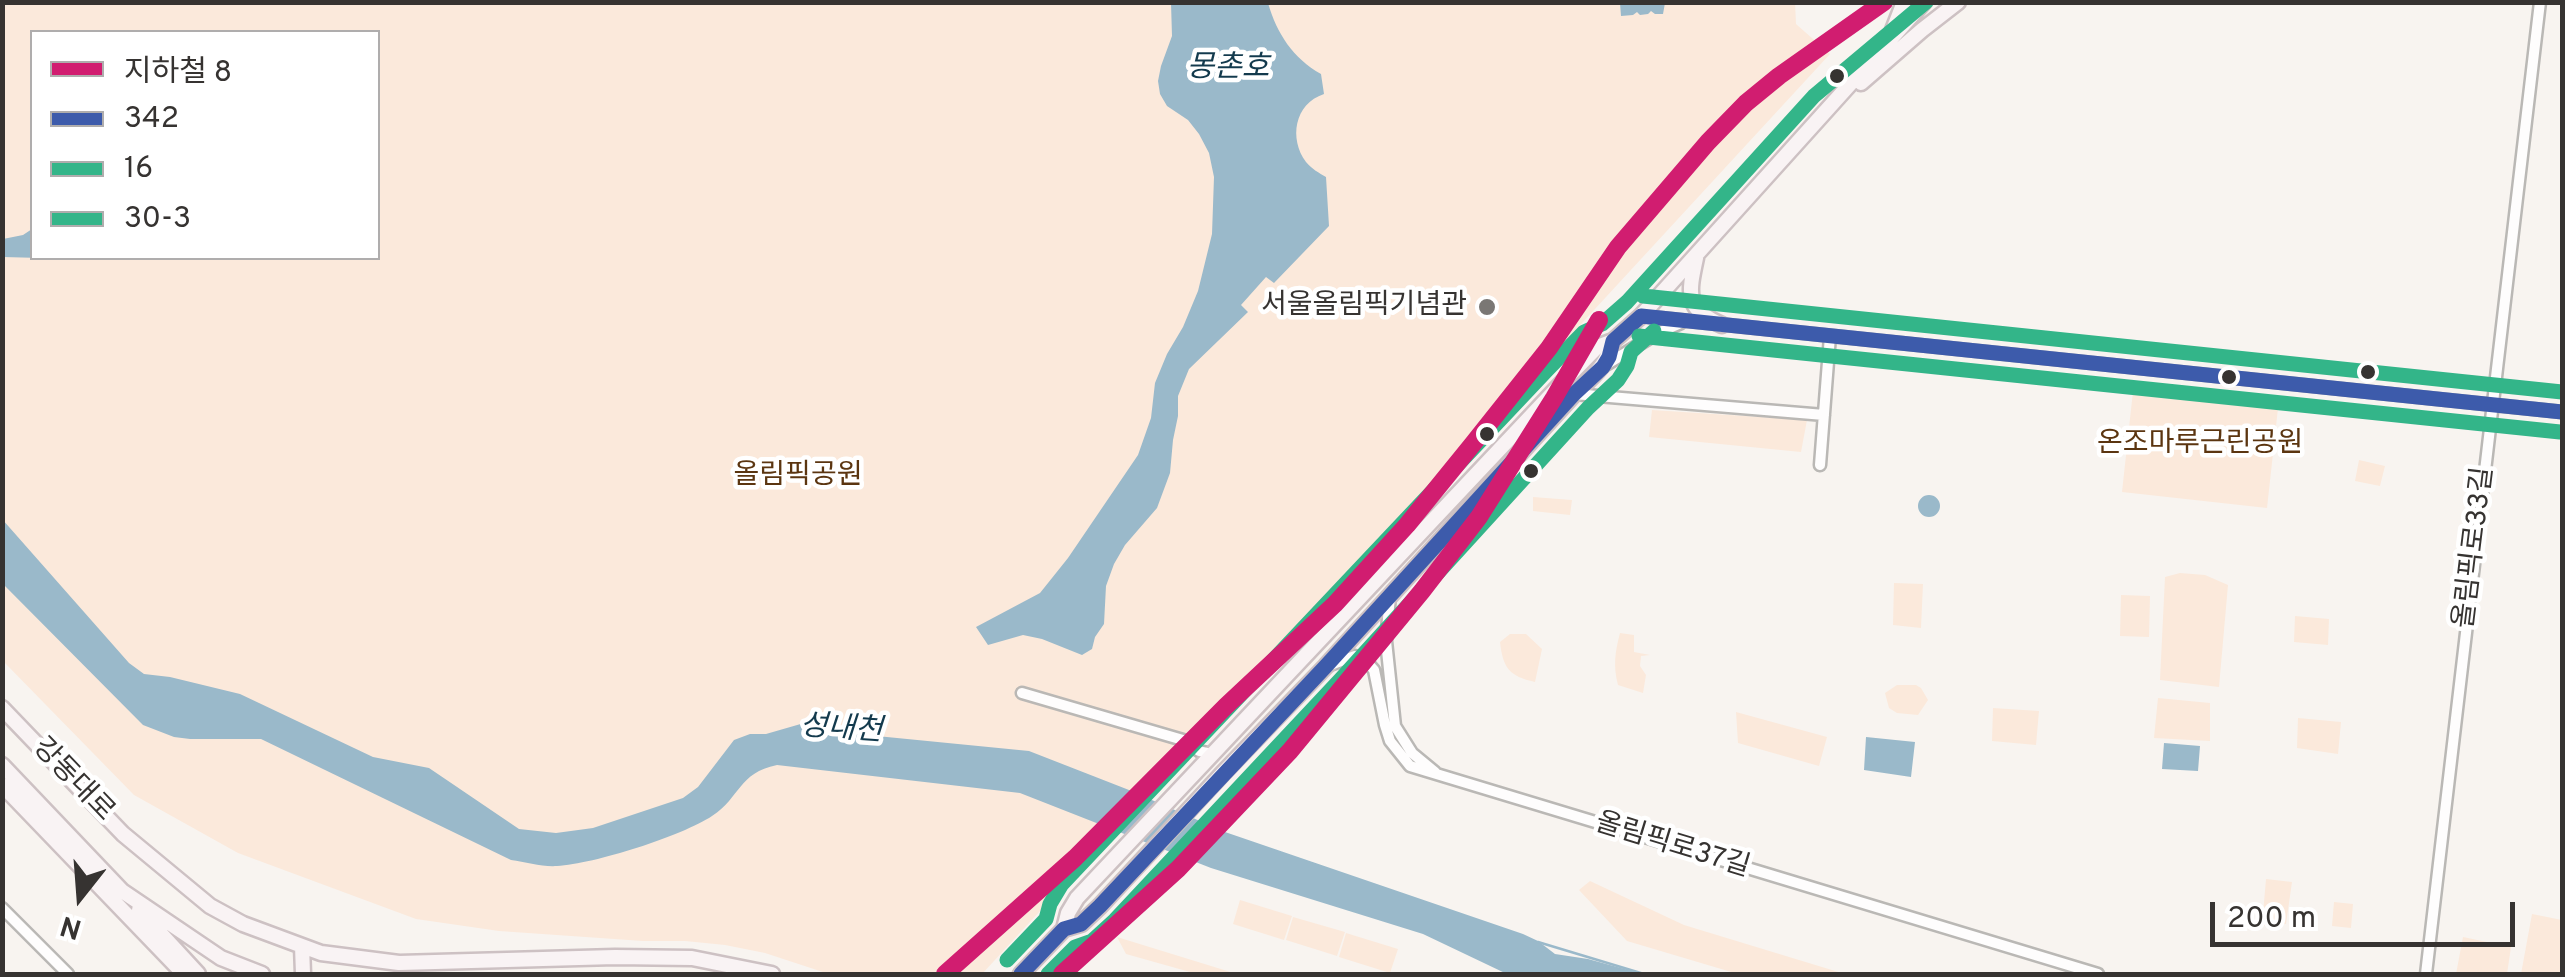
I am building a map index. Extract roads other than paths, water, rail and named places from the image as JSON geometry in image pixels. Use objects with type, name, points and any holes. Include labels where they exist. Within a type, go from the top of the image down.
[{"type":"main road","points":[[1890,37],[1904,2]]},
{"type":"main road","points":[[1021,974],[1064,929],[1076,898],[1561,384],[1597,347],[1613,341],[1641,316],[1924,2]]},
{"type":"main road","points":[[1829,109],[1958,2]]},
{"type":"main road","points":[[1697,253],[1690,285],[1692,299],[1701,316],[1722,325]]},
{"type":"main road","points":[[1064,929],[1081,924],[1100,906],[1326,666],[1603,366],[1613,341]]},
{"type":"main road","name":"강동대로","points":[[2,708],[123,834],[210,906],[243,924],[321,953],[398,963],[692,958],[772,974]]},
{"type":"main road","name":"강동대로","points":[[2,765],[198,974]]},
{"type":"main road","points":[[2,785],[184,974]]},
{"type":"main road","name":"강동대로","points":[[122,891],[221,958],[262,974]]},
{"type":"main road","points":[[302,946],[303,974]]},
{"type":"street","name":"올림픽로33길","points":[[2426,974],[2540,2]]},
{"type":"street","points":[[1641,316],[2562,412]]},
{"type":"street","points":[[1603,366],[1684,322]]},
{"type":"street","points":[[1820,465],[1830,336]]},
{"type":"street","points":[[1574,394],[1824,415]]},
{"type":"street","name":"올림픽로37길","points":[[1390,594],[1386,641],[1394,726],[1412,753],[1440,776],[2098,974]]},
{"type":"street","points":[[1326,666],[1355,656],[1366,661],[1374,670],[1390,741],[1410,766],[1440,776]]},
{"type":"street","points":[[1022,693],[1183,740],[1209,757]]},
{"type":"street","points":[[2,908],[64,974]]},
{"type":"water","name":"몽촌호","points":[[1171,3],[1268,3],[1287,44],[1321,74],[1324,94],[1306,106],[1296,133],[1306,162],[1326,177],[1329,226],[1274,283],[1266,277],[1241,305],[1248,312],[1189,369],[1178,396],[1170,473],[1157,508],[1114,564],[1106,586],[1104,624],[1092,649],[1082,655],[1023,635],[988,645],[976,627],[1040,593],[1138,455],[1151,418],[1155,383],[1198,291],[1212,234],[1214,177],[1209,153],[1199,134],[1188,120],[1167,106],[1160,94],[1161,66],[1172,36]]},
{"type":"water","points":[[1620,3],[1665,3],[1663,14],[1651,11],[1621,16]]},
{"type":"water","points":[[30,230],[30,258],[3,257],[3,239]]},
{"type":"water","points":[[1929,495],[1937,498],[1937,514],[1929,517],[1921,514],[1918,506],[1921,498]]},
{"type":"water","name":"성내천","points":[[2,519],[129,663],[144,674],[240,694],[373,757],[429,768],[519,829],[556,833],[593,828],[683,798],[698,787],[734,740],[811,721],[836,732],[1029,751],[1225,832],[1523,934],[1555,954],[1643,974],[1507,974],[1423,934],[1211,868],[1020,793],[777,765],[754,774],[712,816],[660,840],[573,864],[546,866],[511,860],[261,739],[190,739],[143,725],[3,584]]},
{"type":"water","points":[[1866,737],[1915,742],[1911,777],[1864,770]]},
{"type":"water","points":[[2164,743],[2200,746],[2198,771],[2162,769]]},
{"type":"waterway","name":"성내천","points":[[1538,942],[1644,974]]},
{"type":"metro line","name":"8","points":[[945,974],[1075,858],[1226,706],[1335,604],[1472,445],[1549,348],[1618,247],[1708,142],[1779,76],[1884,2]]},
{"type":"metro line","name":"8","points":[[1062,974],[1178,869],[1290,751],[1422,591],[1479,517],[1599,320]]},
{"type":"place","name":"서울올림픽기념관","points":[[1487,307]]},
{"type":"park label","name":"온조마루근린공원","points":[[2200,445]]},
{"type":"park label","name":"올림픽공원","points":[[798,477]]}]
